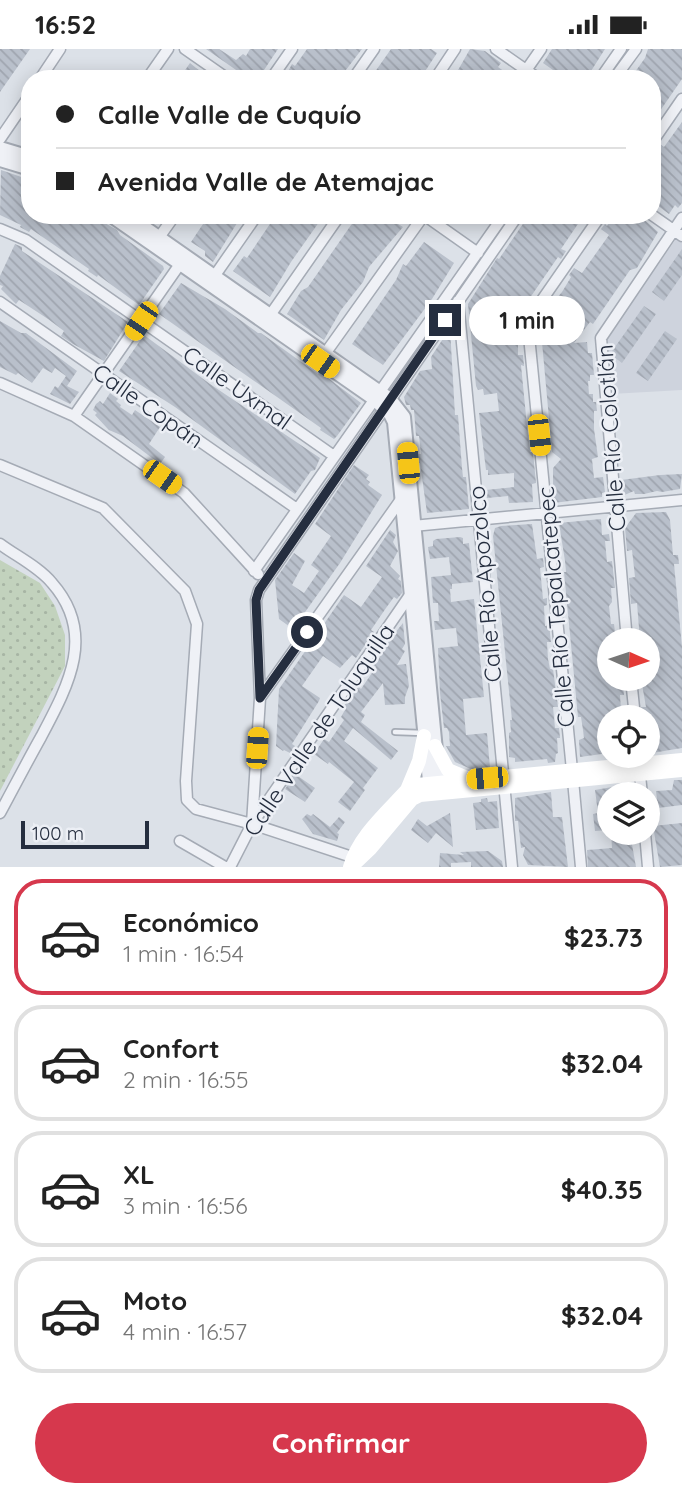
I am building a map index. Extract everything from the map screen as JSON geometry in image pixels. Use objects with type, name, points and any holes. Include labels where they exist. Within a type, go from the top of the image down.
[{"type":"main road","points":[[428,738],[448,770],[472,780]]},
{"type":"main road","points":[[354,862],[361,842],[407,790],[428,738]]},
{"type":"main road","points":[[660,763],[682,760]]},
{"type":"main road","points":[[660,767],[682,770]]},
{"type":"main road","points":[[407,790],[572,775],[619,768]]},
{"type":"main road","points":[[354,862],[412,799],[435,788],[472,780],[504,782]]},
{"type":"street","points":[[46,70],[60,49]]},
{"type":"street","points":[[153,70],[168,49]]},
{"type":"street","points":[[185,49],[215,70]]},
{"type":"street","points":[[277,70],[292,49]]},
{"type":"street","points":[[359,70],[374,49]]},
{"type":"street","points":[[441,70],[455,49]]},
{"type":"street","points":[[496,49],[519,70]]},
{"type":"street","points":[[526,70],[541,49]]},
{"type":"street","points":[[606,70],[621,49]]},
{"type":"street","points":[[621,70],[636,49]]},
{"type":"street","points":[[661,129],[682,99]]},
{"type":"street","points":[[0,139],[21,108]]},
{"type":"street","points":[[0,148],[21,154]]},
{"type":"street","points":[[0,160],[21,166]]},
{"type":"street","name":"Calle Río Colotlán","points":[[627,628],[601,338],[678,233],[682,218]]},
{"type":"street","points":[[661,221],[678,233]]},
{"type":"street","points":[[126,224],[157,242],[323,357],[404,417],[428,738]]},
{"type":"street","points":[[137,224],[180,264],[211,280]]},
{"type":"street","points":[[157,242],[169,224]]},
{"type":"street","points":[[211,280],[251,224]]},
{"type":"street","points":[[268,319],[334,224]]},
{"type":"street","points":[[323,357],[418,224]]},
{"type":"street","points":[[437,224],[478,253]]},
{"type":"street","points":[[253,824],[260,698],[256,600],[265,580],[498,224]]},
{"type":"street","points":[[254,571],[334,456],[458,301],[512,224]]},
{"type":"street","name":"Calle Río Tepalcatepec","points":[[581,867],[529,322],[595,224]]},
{"type":"street","name":"Calle Uxmal","points":[[0,229],[26,240],[334,456]]},
{"type":"street","points":[[74,417],[180,264]]},
{"type":"street","name":"Calle Río Apozolco","points":[[458,301],[512,867]]},
{"type":"street","name":"Calle Copán","points":[[0,302],[297,509]]},
{"type":"street","points":[[0,383],[74,417],[184,493],[265,580]]},
{"type":"street","points":[[382,399],[394,422],[410,596],[435,788]]},
{"type":"street","points":[[0,465],[103,508],[185,591],[197,624],[187,800],[196,809],[253,824],[354,862]]},
{"type":"street","points":[[260,698],[410,486]]},
{"type":"street","points":[[413,526],[682,501]]},
{"type":"street","points":[[0,544],[51,581],[67,604],[74,628],[76,655],[69,682],[57,707],[0,813]]},
{"type":"street","name":"Calle Valle de Toluquilla","points":[[227,867],[253,824],[410,596]]},
{"type":"street","points":[[180,841],[227,867]]},
{"type":"street","points":[[646,845],[648,867]]},
{"type":"lane","points":[[395,732],[428,738]]},
{"type":"shaded area","points":[[676,239],[682,243],[682,390],[611,394],[607,338]]},
{"type":"green space","points":[[0,560],[40,583],[55,606],[65,635],[65,666],[0,791]]},
{"type":"building","points":[[0,49],[30,49],[0,92]]},
{"type":"building","points":[[206,49],[219,49],[236,60],[243,54],[246,56],[250,49],[278,49],[264,70],[236,70]]},
{"type":"building","points":[[307,49],[362,49],[346,70],[289,70],[292,64],[295,66]]},
{"type":"building","points":[[391,49],[431,49],[437,53],[426,70],[376,70]]},
{"type":"building","points":[[470,49],[485,51],[501,63],[498,67],[502,70],[458,70]]},
{"type":"building","points":[[552,49],[605,49],[592,70],[553,70],[543,63]]},
{"type":"building","points":[[648,49],[682,49],[682,79],[661,109],[661,70],[636,70]]},
{"type":"building","points":[[190,63],[199,70],[185,70]]},
{"type":"building","points":[[682,122],[682,203],[678,208],[675,205],[669,214],[661,208],[661,145],[664,147]]},
{"type":"building","points":[[1,170],[21,177],[21,224],[107,224],[164,269],[139,305],[31,229],[29,232],[0,215]]},
{"type":"building","points":[[203,224],[236,224],[213,262],[205,256],[205,251],[191,242]]},
{"type":"building","points":[[270,224],[318,224],[270,297],[233,271],[244,256],[247,258]]},
{"type":"building","points":[[352,224],[398,224],[403,227],[369,267],[363,282],[341,310],[324,340],[287,314],[301,291],[308,287]]},
{"type":"building","points":[[523,224],[578,224],[561,249],[566,251],[561,259],[558,257],[512,324],[518,323],[518,355],[523,355],[524,366],[521,365],[527,426],[536,483],[532,484],[533,502],[509,503],[508,496],[487,498],[486,490],[514,487],[514,473],[488,475],[486,470],[479,413],[499,411],[497,393],[484,395],[483,389],[478,390],[476,386],[468,304],[497,258],[499,259]]},
{"type":"building","points":[[605,224],[649,224],[658,232],[637,268],[630,270],[593,324],[590,322],[574,343],[587,342],[588,353],[592,353],[594,375],[590,375],[588,381],[589,394],[593,394],[593,402],[596,402],[594,429],[598,457],[592,459],[594,478],[603,477],[605,492],[602,497],[553,503],[553,468],[561,459],[552,452],[541,331],[557,330],[538,321],[546,307],[562,292],[574,268],[582,273],[609,235],[601,229]]},
{"type":"building","points":[[424,242],[454,263],[432,299],[383,365],[352,344],[396,280],[403,264],[406,266]]},
{"type":"building","points":[[15,244],[128,322],[104,361],[61,336],[64,331],[19,300],[16,304],[1,289],[3,286],[0,285],[0,276]]},
{"type":"building","points":[[682,249],[682,275],[664,301],[652,292]]},
{"type":"building","points":[[181,283],[225,309],[318,374],[320,372],[361,403],[334,439],[159,314]]},
{"type":"building","points":[[644,306],[656,314],[622,363],[610,354]]},
{"type":"building","points":[[0,321],[26,333],[77,371],[67,386],[79,392],[70,404],[50,394],[66,376],[55,368],[52,373],[43,368],[32,383],[18,373],[16,375],[0,367]]},
{"type":"building","points":[[450,328],[455,415],[458,415],[463,477],[466,477],[469,509],[427,513],[420,463],[417,463],[416,454],[421,454],[419,436],[416,436],[414,410],[411,410],[410,405],[406,405],[404,397],[420,371],[432,369],[431,357]]},
{"type":"building","points":[[665,331],[677,339],[648,381],[636,373]]},
{"type":"building","points":[[144,335],[210,384],[320,458],[315,470],[311,471],[295,494],[175,407],[119,371]]},
{"type":"building","points":[[110,393],[118,399],[116,401],[120,407],[132,415],[135,410],[160,427],[149,444],[165,457],[160,464],[123,436],[109,430],[95,415],[97,413],[93,410],[96,404],[100,401],[103,404]]},
{"type":"building","points":[[354,465],[369,475],[366,479],[370,482],[368,485],[382,495],[340,563],[293,629],[279,619],[275,580],[294,553],[305,561],[292,585],[304,593],[319,571],[311,565],[331,536],[315,524]]},
{"type":"building","points":[[682,474],[680,489],[644,494],[635,494],[634,491],[622,496],[621,480]]},
{"type":"building","points":[[666,512],[670,520],[673,555],[678,555],[679,564],[674,564],[682,647],[682,748],[660,752],[660,705],[646,705],[643,691],[660,691],[660,628],[639,628],[637,603],[631,604],[629,578],[635,577],[632,550],[627,551],[625,528],[636,513]]},
{"type":"building","points":[[601,519],[602,535],[609,534],[610,541],[605,541],[607,562],[612,561],[615,588],[611,588],[612,602],[609,606],[611,624],[614,624],[614,628],[597,628],[597,691],[624,691],[624,695],[620,695],[621,705],[597,705],[597,755],[580,757],[579,740],[584,738],[581,717],[578,717],[565,561],[559,523]]},
{"type":"building","points":[[532,524],[537,559],[543,558],[544,567],[540,568],[543,599],[547,598],[547,605],[544,606],[545,626],[549,625],[551,642],[547,642],[548,659],[550,669],[553,669],[558,707],[553,707],[555,728],[559,728],[558,753],[555,762],[548,763],[547,759],[515,762],[515,758],[509,757],[512,720],[493,536],[495,528],[501,526]]},
{"type":"building","points":[[390,530],[396,535],[393,542],[398,551],[390,566],[400,576],[398,579],[401,581],[402,593],[397,599],[394,597],[386,608],[356,658],[352,655],[340,668],[323,656],[302,686],[320,698],[319,701],[292,744],[295,746],[290,753],[283,751],[276,746],[279,689],[344,595],[361,607],[382,577],[366,566]]},
{"type":"building","points":[[463,538],[463,544],[469,543],[473,582],[452,584],[451,602],[474,599],[484,697],[463,699],[466,735],[487,733],[490,768],[483,769],[471,769],[455,762],[446,746],[450,746],[449,732],[444,728],[440,693],[438,648],[458,646],[456,628],[435,630],[434,621],[439,621],[438,603],[433,603],[431,577],[451,575],[449,557],[430,559],[428,547],[433,546],[436,539]]},
{"type":"building","points":[[403,623],[405,644],[402,649],[405,651],[397,665],[406,664],[409,686],[405,704],[385,705],[383,683],[361,712],[365,715],[361,722],[398,751],[391,760],[353,728],[344,741],[378,768],[350,811],[338,802],[354,782],[314,754],[324,739],[329,742],[344,720],[341,717],[346,708],[344,706],[358,686],[361,689],[376,667],[374,665],[384,651],[382,649]]},
{"type":"building","points":[[295,774],[315,788],[305,802],[285,789]]},
{"type":"building","points":[[674,780],[682,780],[682,805],[660,808],[660,791],[672,790]]},
{"type":"building","points":[[551,792],[553,817],[562,817],[568,867],[528,865],[523,855],[525,847],[521,848],[518,821],[515,821],[515,798]]},
{"type":"building","points":[[487,798],[488,802],[497,801],[499,828],[476,830],[473,803]]},
{"type":"building","points":[[450,813],[453,847],[436,833],[428,843],[411,830],[418,819],[427,826]]},
{"type":"building","points":[[597,813],[597,831],[595,831],[593,814]]},
{"type":"building","points":[[307,814],[313,814],[330,827],[339,817],[345,822],[337,833],[337,841],[313,834],[302,819]]},
{"type":"building","points":[[682,823],[682,865],[660,867],[656,845],[660,845],[660,825]]},
{"type":"building","points":[[612,845],[632,845],[636,867],[588,867],[587,850],[612,848]]},
{"type":"building","points":[[488,851],[502,861],[503,867],[471,867],[471,862],[439,867],[440,853],[464,855],[460,852]]},
{"type":"route","points":[[307,632],[260,698],[256,600],[259,590],[445,320]]}]
